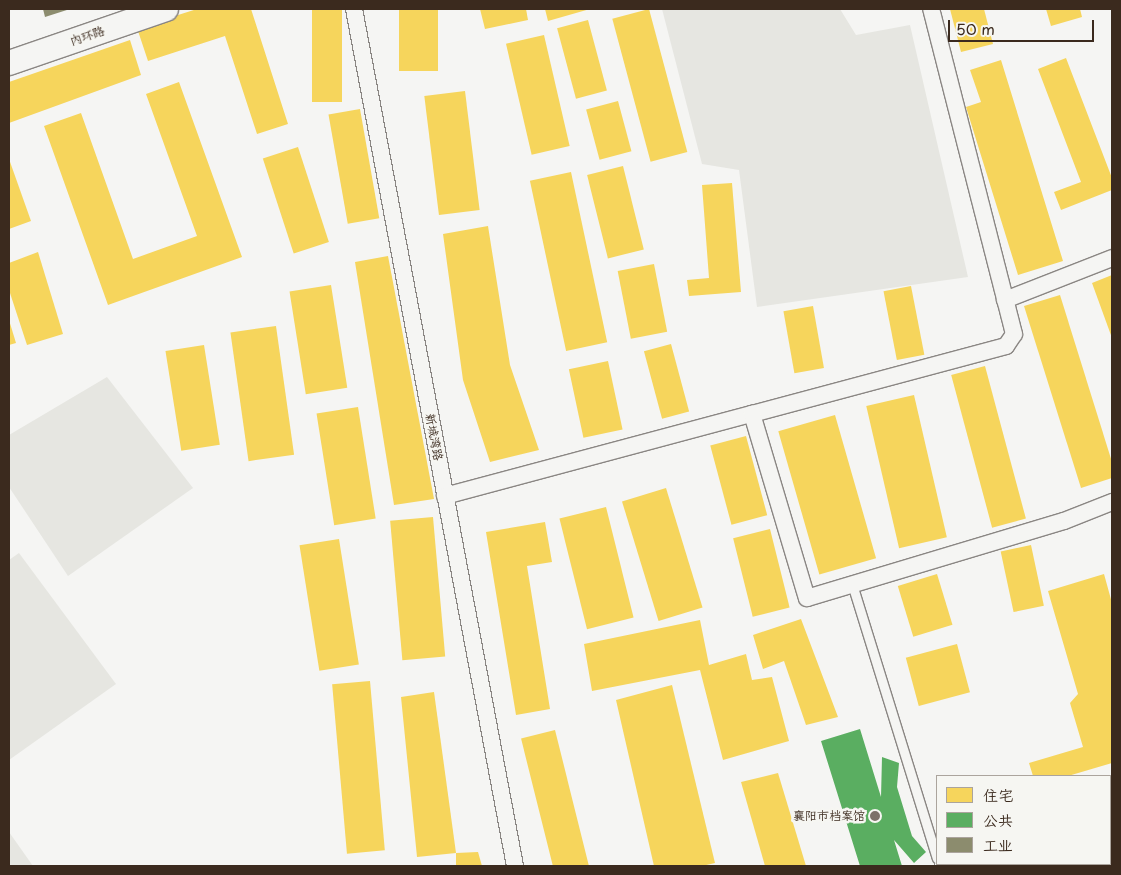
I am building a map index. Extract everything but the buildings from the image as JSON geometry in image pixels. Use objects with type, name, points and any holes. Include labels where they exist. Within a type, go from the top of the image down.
[{"type":"street","name":"内环路","points":[[9,64],[166,9]]},
{"type":"street","name":"新城湾路","points":[[354,9],[515,866]]},
{"type":"street","points":[[446,496],[1006,346],[1014,334],[931,9]]},
{"type":"street","points":[[1005,300],[1112,258]]},
{"type":"street","points":[[752,414],[807,598],[1064,521],[1112,502]]},
{"type":"lane","points":[[852,584],[936,855]]},
{"type":"shaded area","points":[[662,9],[840,9],[856,35],[910,25],[968,277],[757,307],[739,170],[702,164]]},
{"type":"shaded area","points":[[107,377],[193,488],[68,576],[9,487],[9,435]]},
{"type":"shaded area","points":[[19,553],[116,684],[9,760],[9,560]]},
{"type":"shaded area","points":[[1112,779],[1112,866],[960,865],[1111,865]]},
{"type":"shaded area","points":[[9,832],[33,866],[9,866]]},
{"type":"place","name":"襄阳市档案馆","points":[[875,816]]}]
